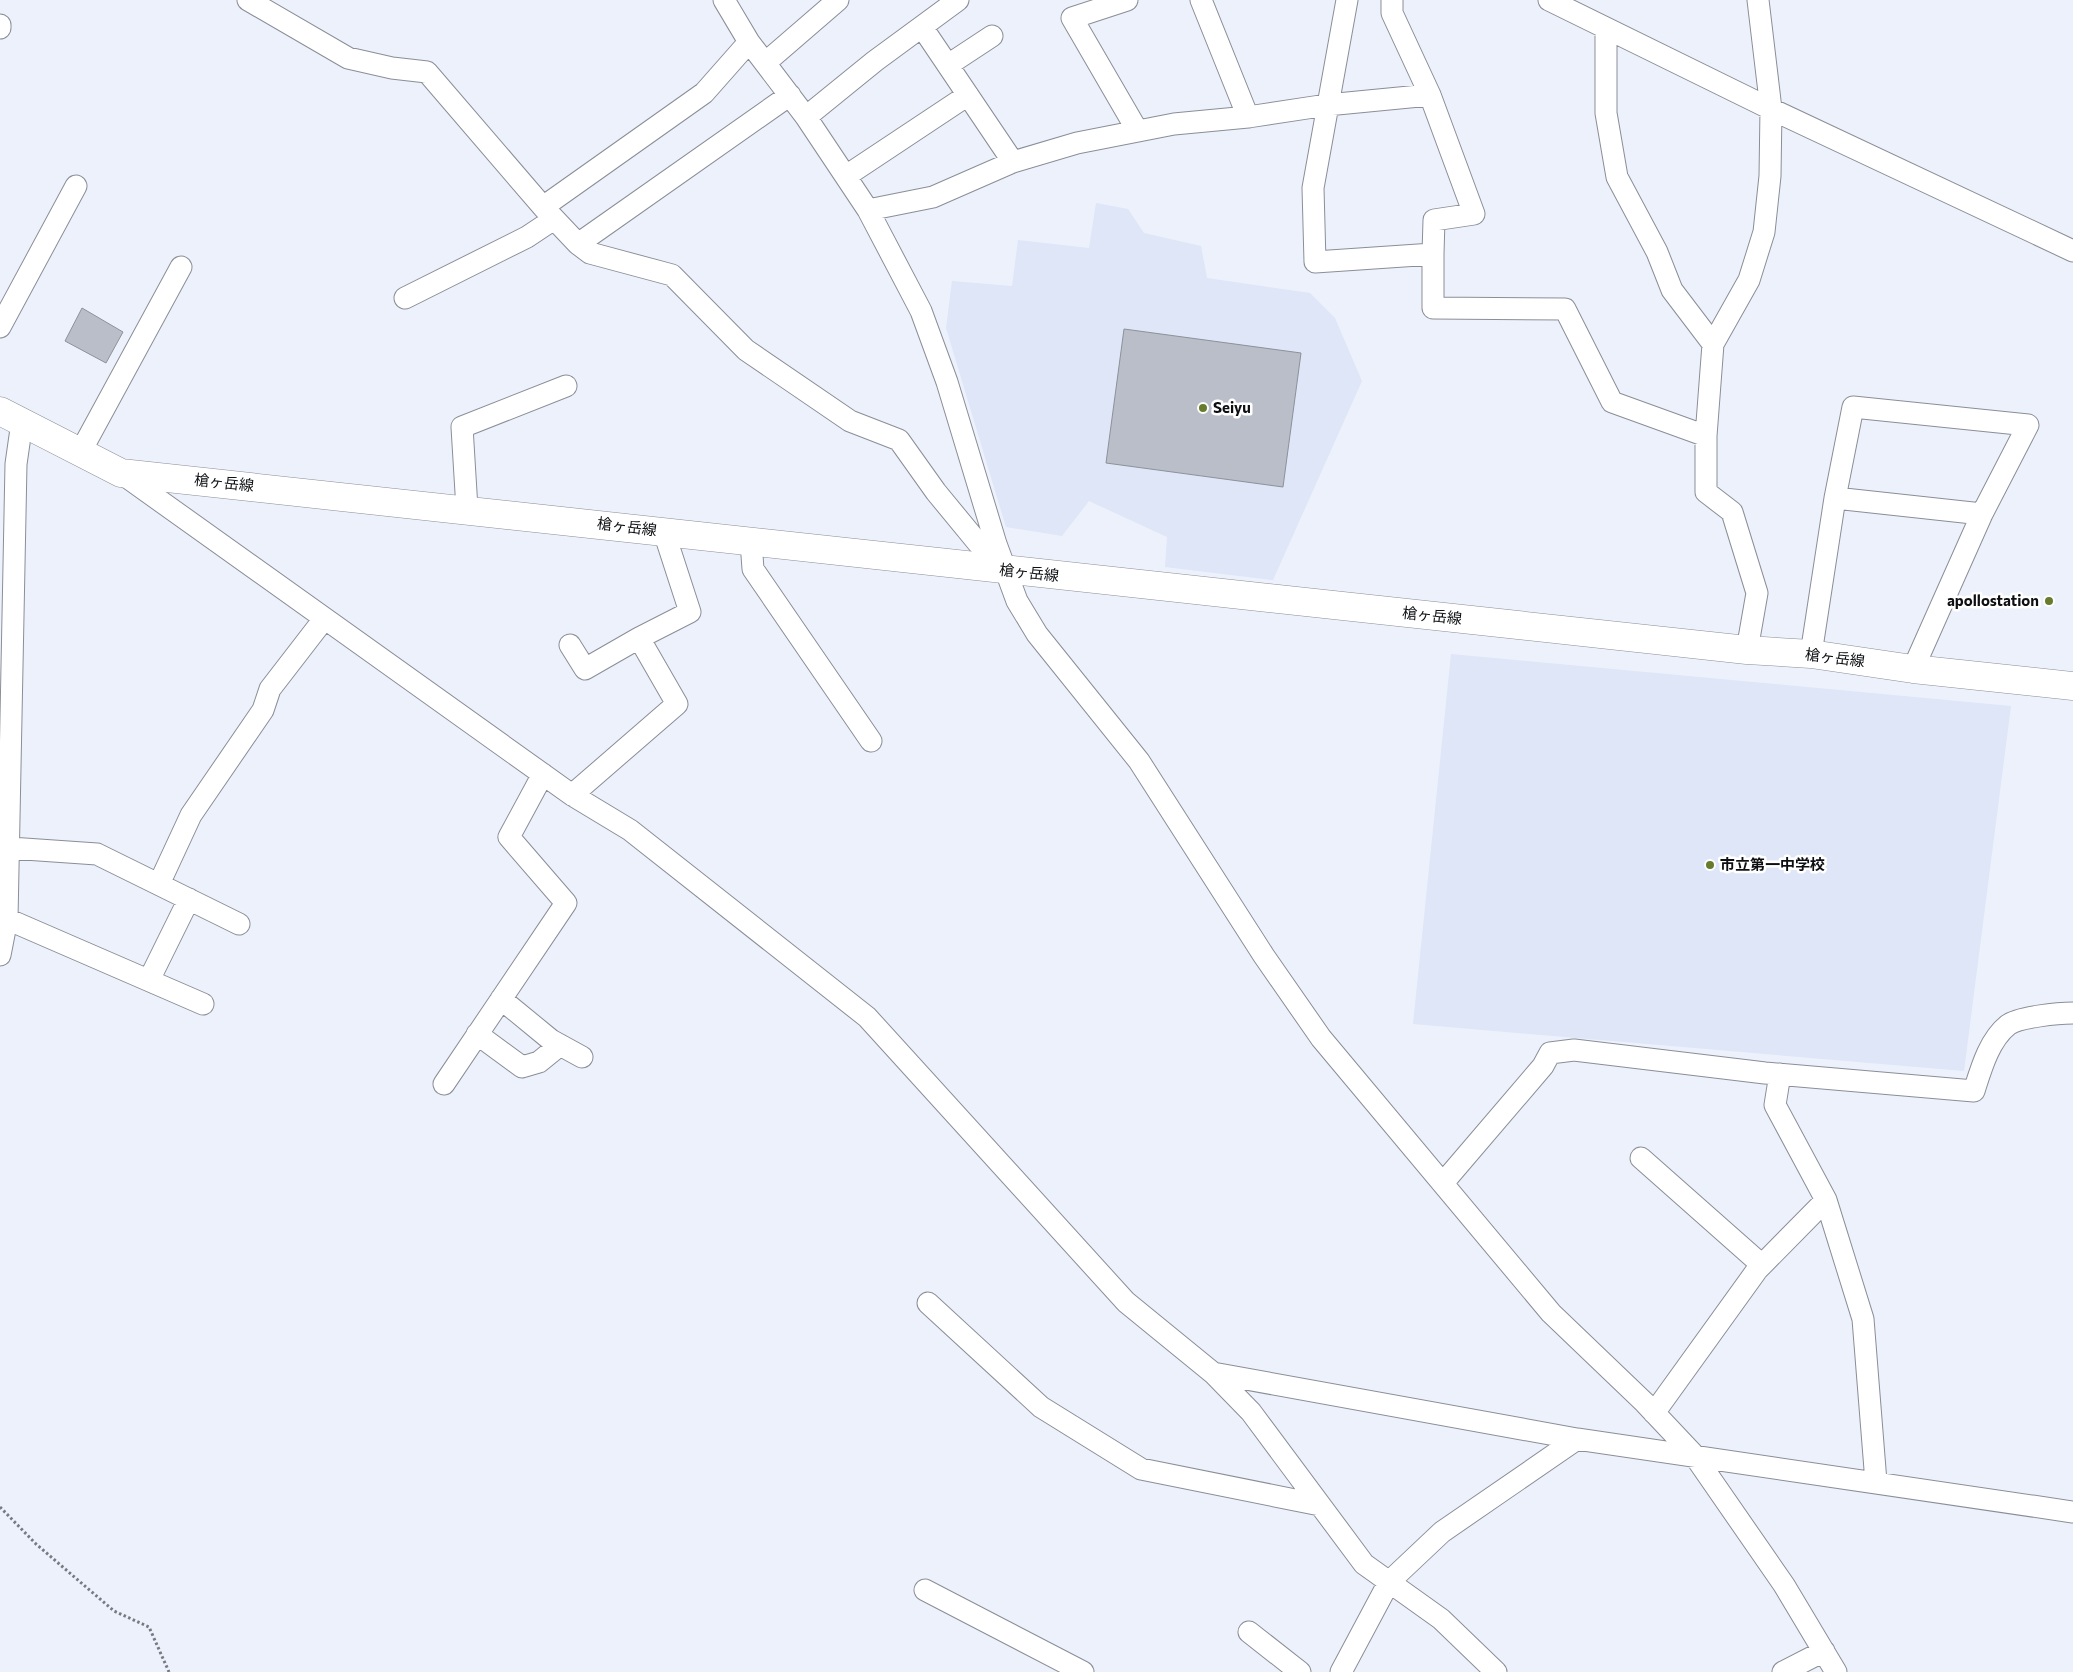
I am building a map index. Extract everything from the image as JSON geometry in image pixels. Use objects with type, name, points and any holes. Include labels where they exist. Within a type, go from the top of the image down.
[{"type":"main road","name":"槍ヶ岳線","points":[[11,416],[121,473],[467,509],[751,542],[1747,650],[1811,654],[1913,669],[2073,686]]},
{"type":"street","points":[[248,0],[348,58],[392,68],[427,72],[578,244],[590,252],[672,275],[746,350],[850,421],[899,440],[936,492],[972,536],[1006,570]]},
{"type":"street","points":[[724,0],[749,42],[806,117],[868,210],[920,312],[947,382],[1017,601],[1037,634],[1138,761],[1264,956],[1321,1038],[1551,1312],[1654,1413],[1694,1456],[1784,1585],[1836,1672]]},
{"type":"street","points":[[765,63],[838,0]]},
{"type":"street","points":[[806,117],[958,0]]},
{"type":"street","points":[[1127,0],[1072,18],[1137,130]]},
{"type":"street","points":[[1201,0],[1248,117]]},
{"type":"street","points":[[1347,0],[1313,188],[1315,262],[1433,254]]},
{"type":"street","points":[[1392,0],[1392,13],[1430,95],[1474,214],[1434,220],[1433,308],[1565,309],[1612,402],[1706,436]]},
{"type":"street","points":[[1549,0],[1771,110],[2073,251]]},
{"type":"street","points":[[1747,650],[1757,593],[1732,512],[1706,492],[1706,436],[1714,344],[1749,280],[1764,232],[1770,176],[1771,110],[1758,0]]},
{"type":"street","points":[[922,27],[1013,162]]},
{"type":"street","points":[[1606,28],[1606,113],[1617,177],[1657,252],[1672,290],[1714,344]]},
{"type":"street","points":[[948,65],[992,36]]},
{"type":"street","points":[[404,298],[528,237],[549,213],[704,93],[749,42]]},
{"type":"street","points":[[846,176],[968,95]]},
{"type":"street","points":[[868,210],[933,197],[1013,162],[1077,143],[1137,130],[1174,124],[1248,117],[1327,104],[1430,95]]},
{"type":"street","points":[[578,244],[790,96]]},
{"type":"street","points":[[0,327],[76,186]]},
{"type":"street","points":[[81,451],[181,267]]},
{"type":"street","points":[[467,509],[462,427],[566,386]]},
{"type":"street","points":[[1811,654],[1835,498],[1853,407],[2028,425],[1982,514],[1913,669]]},
{"type":"street","points":[[0,955],[7,919],[10,848],[16,464],[11,416]]},
{"type":"street","points":[[121,473],[572,795],[630,830],[867,1017],[1126,1302],[1212,1373],[1251,1412],[1364,1564],[1441,1619],[1496,1672]]},
{"type":"street","points":[[1835,498],[1982,514]]},
{"type":"street","points":[[570,645],[585,669],[690,612],[664,532]]},
{"type":"street","points":[[751,542],[753,569],[871,740]]},
{"type":"street","points":[[160,884],[191,815],[263,710],[270,689],[324,619]]},
{"type":"street","points":[[572,795],[677,704],[639,638]]},
{"type":"street","points":[[444,1084],[566,903],[509,837],[543,774]]},
{"type":"street","points":[[10,848],[97,854],[239,924]]},
{"type":"street","points":[[149,980],[189,899]]},
{"type":"street","points":[[7,919],[202,1004]]},
{"type":"street","points":[[501,999],[551,1040],[582,1057]]},
{"type":"street","points":[[1443,1183],[1543,1066],[1550,1052],[1574,1050],[1780,1074],[1974,1091],[1986,1055],[2008,1025],[2050,1014],[2073,1013]]},
{"type":"street","points":[[478,1034],[522,1067],[539,1062],[560,1045]]},
{"type":"street","points":[[1780,1074],[1775,1105],[1826,1200],[1863,1319],[1876,1482]]},
{"type":"street","points":[[1641,1158],[1762,1265]]},
{"type":"street","points":[[1654,1413],[1762,1265],[1826,1200]]},
{"type":"street","points":[[928,1303],[1041,1406],[1141,1469],[1320,1505]]},
{"type":"street","points":[[1212,1373],[1577,1439],[2073,1512]]},
{"type":"street","points":[[1341,1672],[1389,1582],[1442,1532],[1577,1439]]},
{"type":"street","points":[[925,1590],[1083,1672]]},
{"type":"street","points":[[1249,1632],[1300,1672]]},
{"type":"street","points":[[1783,1672],[1824,1651]]},
{"type":"path","points":[[0,1507],[36,1544],[114,1611],[149,1627],[169,1672]]},
{"type":"shaded area","points":[[1096,203],[1128,209],[1144,233],[1201,246],[1207,278],[1310,293],[1335,318],[1362,381],[1273,580],[1165,567],[1167,537],[1089,501],[1062,536],[1006,527],[946,328],[952,281],[1012,286],[1018,240],[1089,248]]},
{"type":"shaded area","name":"市立第一中学校","points":[[1451,654],[2011,706],[1964,1071],[1413,1024]]},
{"type":"building","points":[[82,308],[123,332],[106,363],[65,341]]},
{"type":"building","name":"Seiyu","points":[[1124,329],[1301,353],[1283,487],[1106,463]]},
{"type":"place","name":"Seiyu","points":[[1203,408]]},
{"type":"place","name":"apollostation","points":[[2049,601]]},
{"type":"place","name":"市立第一中学校","points":[[1710,865]]}]
